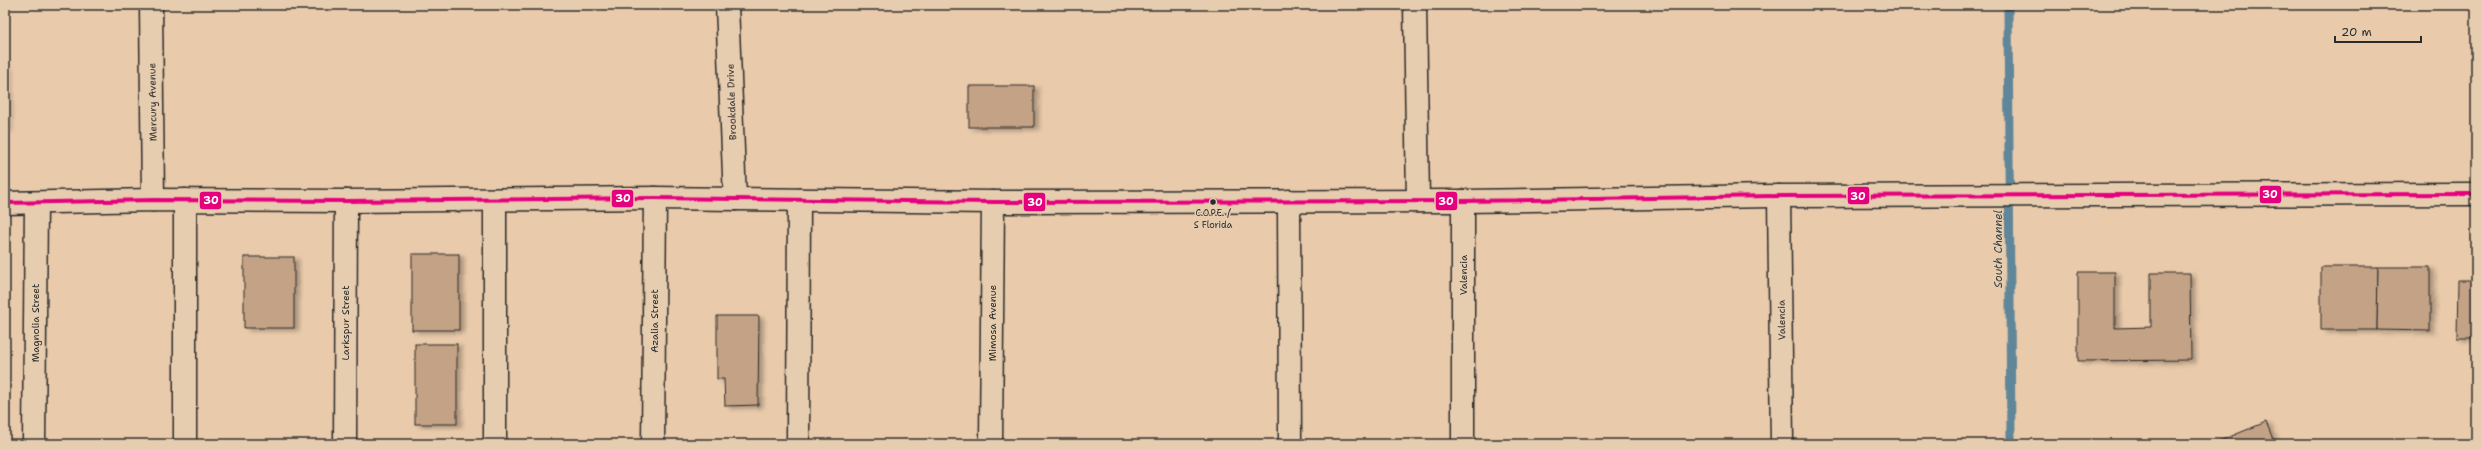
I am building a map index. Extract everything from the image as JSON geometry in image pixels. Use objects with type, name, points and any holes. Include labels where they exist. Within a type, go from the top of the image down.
[{"type":"main road","name":"Mercury Avenue","points":[[151,5],[153,200]]},
{"type":"main road","name":"Brookdale Drive","points":[[727,5],[735,199]]},
{"type":"main road","points":[[1415,5],[1418,201]]},
{"type":"main road","points":[[5,203],[153,200],[346,201],[655,198],[993,202],[1463,201],[1779,196],[2476,194]]},
{"type":"main road","name":"Valencia","points":[[1779,196],[1782,444]]},
{"type":"main road","name":"Azalia Street","points":[[653,444],[655,198]]},
{"type":"main road","points":[[185,200],[185,444]]},
{"type":"main road","points":[[495,200],[496,444]]},
{"type":"main road","points":[[798,444],[799,200]]},
{"type":"main road","name":"Larkspur Street","points":[[345,444],[346,201]]},
{"type":"main road","points":[[1289,201],[1290,444]]},
{"type":"main road","name":"Valencia","points":[[1463,201],[1463,444]]},
{"type":"main road","name":"Mimosa Avenue","points":[[991,444],[993,202]]},
{"type":"main road","name":"Magnolia Street","points":[[34,444],[36,203]]},
{"type":"building","points":[[5,67],[7,67],[7,129],[5,129]]},
{"type":"building","points":[[969,86],[1034,86],[1034,127],[969,127]]},
{"type":"building","points":[[412,254],[459,254],[459,330],[412,330]]},
{"type":"building","points":[[244,257],[294,257],[294,328],[244,328]]},
{"type":"building","points":[[2321,267],[2378,267],[2377,330],[2321,330]]},
{"type":"building","points":[[2378,267],[2430,267],[2430,331],[2377,330]]},
{"type":"building","points":[[2078,272],[2115,272],[2115,328],[2151,327],[2151,273],[2190,273],[2191,360],[2078,361]]},
{"type":"building","points":[[2458,280],[2476,280],[2476,338],[2457,338]]},
{"type":"building","points":[[717,316],[759,316],[758,405],[725,406],[724,379],[717,379]]},
{"type":"building","points":[[415,344],[457,344],[457,424],[415,424]]},
{"type":"building","points":[[2266,422],[2275,444],[2212,444]]},
{"type":"building","points":[[2321,441],[2387,441],[2387,444],[2321,444]]},
{"type":"waterway","name":"South Channel","points":[[2008,5],[2011,444]]},
{"type":"transit line","name":"30","points":[[5,203],[153,200],[346,201],[655,198],[993,202],[1463,201],[1779,196],[2476,194]]},
{"type":"place","name":"C.O.P.E. / S Florida","points":[[1213,202]]}]
